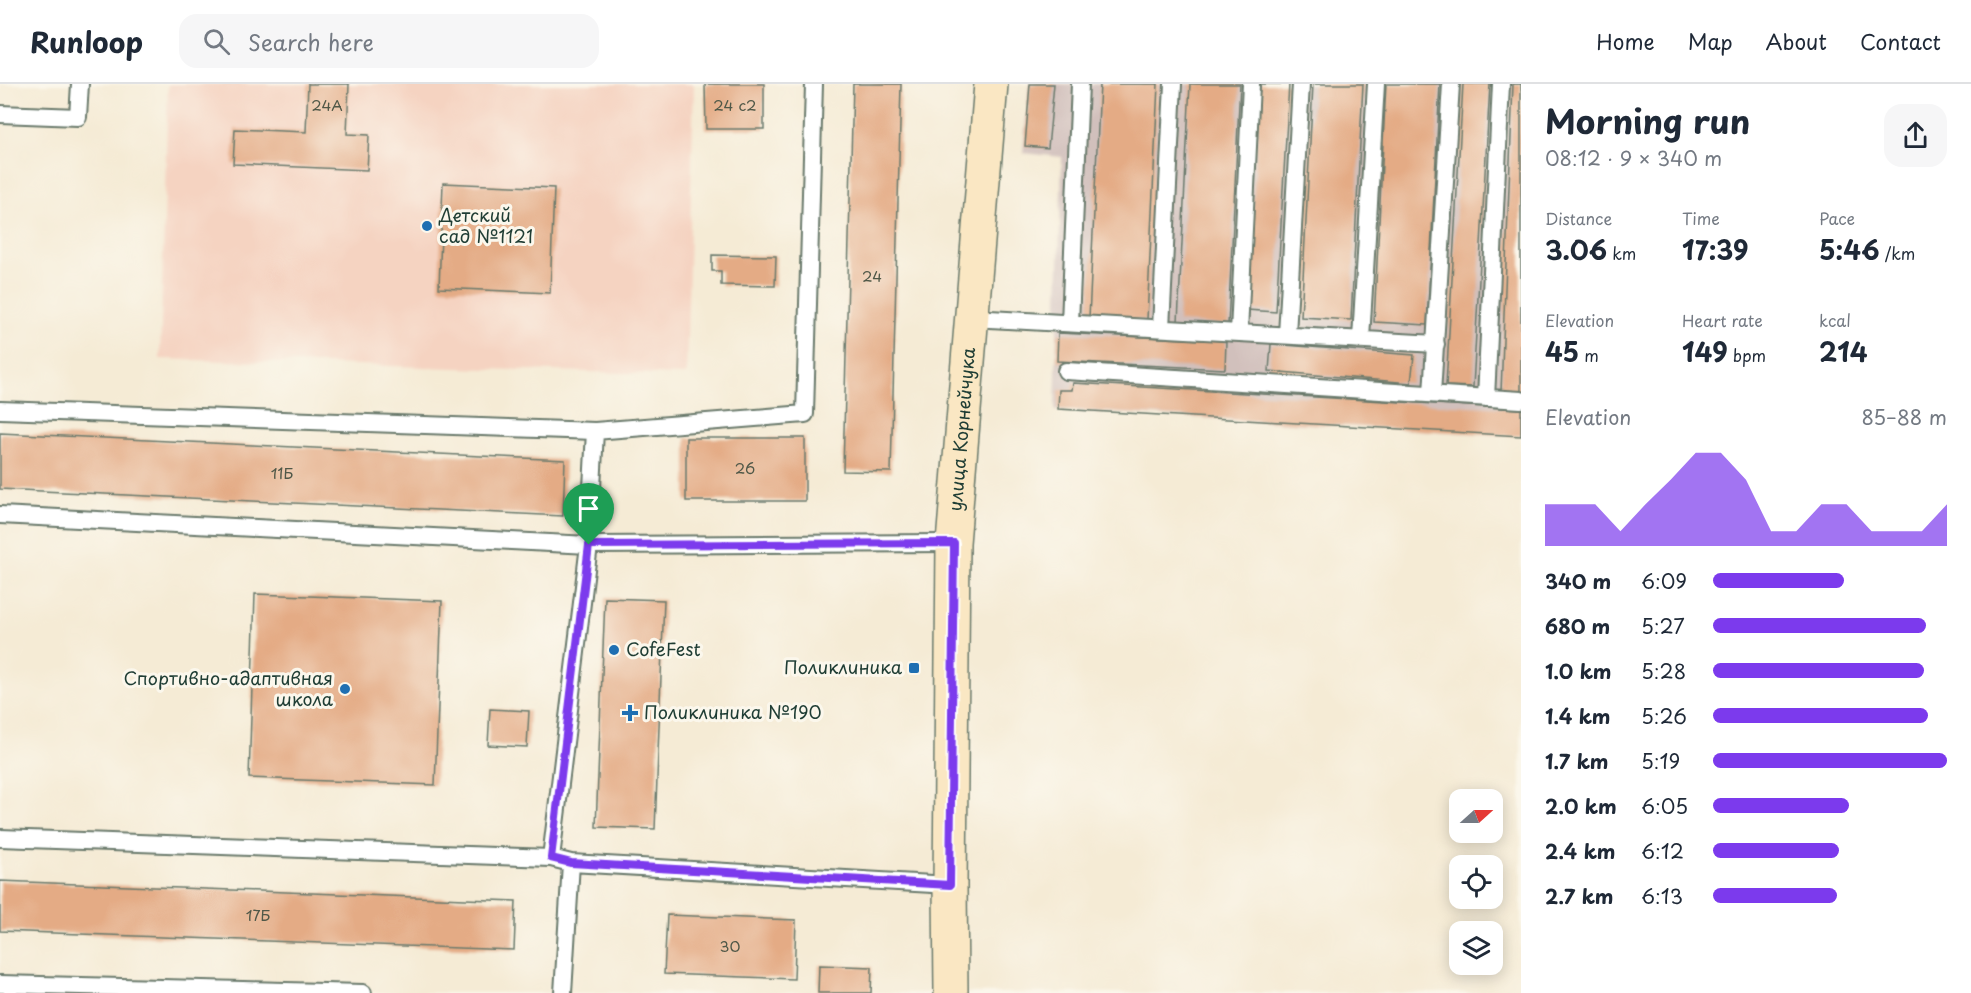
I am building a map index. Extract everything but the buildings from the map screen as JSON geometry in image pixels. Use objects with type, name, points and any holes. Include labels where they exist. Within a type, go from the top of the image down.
[{"type":"street","name":"улица Корнейчука","points":[[951,993],[954,543],[991,84]]},
{"type":"lane","points":[[0,114],[78,117],[80,84]]},
{"type":"lane","points":[[0,410],[595,430],[806,414],[814,84]]},
{"type":"lane","points":[[1070,323],[1080,84]]},
{"type":"lane","points":[[1161,328],[1173,84]]},
{"type":"lane","points":[[1239,332],[1251,84]]},
{"type":"lane","points":[[1287,335],[1301,84]]},
{"type":"lane","points":[[1361,339],[1376,84]]},
{"type":"lane","points":[[1432,394],[1451,84]]},
{"type":"lane","points":[[1486,398],[1501,84]]},
{"type":"lane","points":[[972,318],[1436,344]]},
{"type":"lane","points":[[1066,371],[1521,400]]},
{"type":"lane","points":[[551,858],[589,545],[595,430]]},
{"type":"lane","points":[[0,515],[589,545],[954,543]]},
{"type":"lane","points":[[0,838],[551,858],[571,863],[950,885]]},
{"type":"lane","points":[[563,993],[571,863]]},
{"type":"lane","points":[[0,984],[363,993]]},
{"type":"shaded area","name":"Детский сад №1121","points":[[168,84],[694,84],[686,375],[160,359]]},
{"type":"shaded area","points":[[1029,84],[1521,84],[1521,436],[1055,410],[1062,157],[1023,153]]},
{"type":"place","name":"Детский сад №1121","points":[[427,226]]},
{"type":"place","name":"CofeFest","points":[[614,650]]},
{"type":"place","name":"Поликлиника","points":[[914,668]]},
{"type":"place","name":"Спортивно-адаптивная школа","points":[[345,689]]},
{"type":"place","name":"Поликлиника №190","points":[[630,713]]},
{"type":"route","points":[[954,543],[950,885],[896,880],[571,863],[551,858],[589,545],[954,543]]}]
